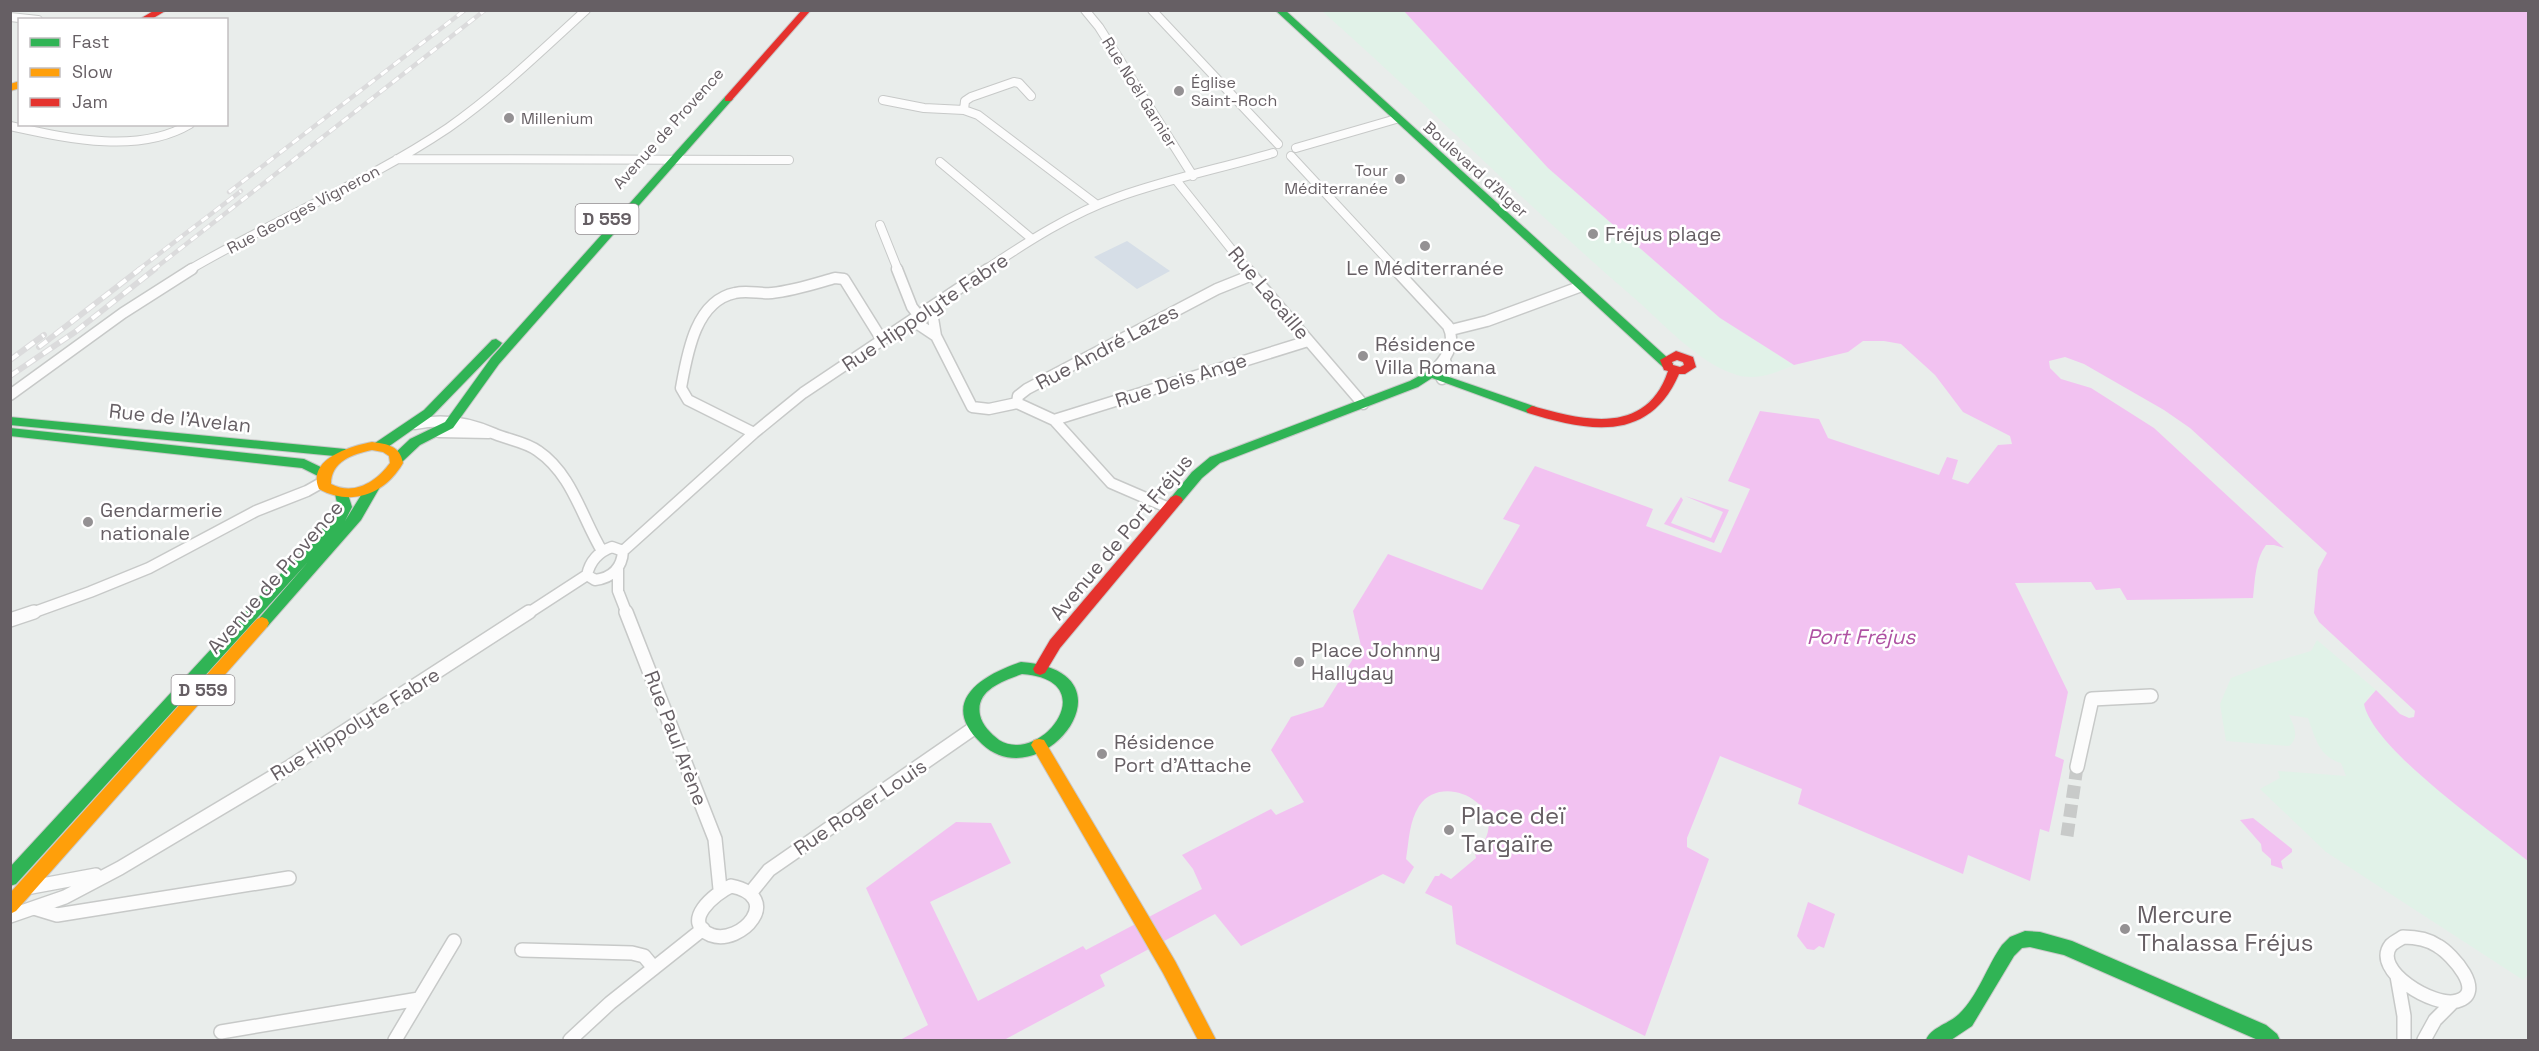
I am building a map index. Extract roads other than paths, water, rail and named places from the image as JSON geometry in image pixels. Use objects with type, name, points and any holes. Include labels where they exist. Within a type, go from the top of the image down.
[{"type":"main road","points":[[146,18],[163,10]]},
{"type":"main road","points":[[152,18],[168,10]]},
{"type":"main road","name":"Avenue de Provence","points":[[440,432],[463,409],[495,361],[796,10]]},
{"type":"main road","name":"Avenue de Provence","points":[[415,424],[456,387],[807,10]]},
{"type":"main road","name":"Boulevard d'Alger","points":[[1280,10],[1579,287],[1652,351],[1664,355],[1671,363],[1651,408],[1633,420],[1614,423],[1582,422],[1560,418],[1437,376]]},
{"type":"main road","name":"Avenue de Port Fréjus","points":[[1040,669],[1055,644],[1202,470],[1215,460],[1437,376]]},
{"type":"main road","name":"Rue de l'Avelan","points":[[10,421],[345,453]]},
{"type":"main road","name":"D 559","points":[[380,446],[415,424]]},
{"type":"main road","name":"Rue de l'Avelan","points":[[10,432],[304,464],[330,485]]},
{"type":"main road","name":"D 559","points":[[397,459],[415,442],[440,432]]},
{"type":"main road","points":[[380,446],[392,450],[397,459],[391,473],[373,487],[352,494],[330,485],[331,463],[345,453],[363,447],[380,446]]},
{"type":"main road","name":"Avenue de Provence","points":[[10,879],[339,519],[345,507],[330,485]]},
{"type":"main road","name":"Avenue de Provence","points":[[10,906],[356,517],[373,487]]},
{"type":"main road","points":[[1021,668],[1040,669],[1056,676],[1067,688],[1071,703],[1068,720],[1056,734],[1039,745],[1024,749],[993,746],[974,728],[971,712],[975,696],[986,682],[1002,673],[1021,668]]},
{"type":"main road","points":[[1039,745],[1169,967],[1207,1041]]},
{"type":"main road","points":[[1935,1041],[1967,1019],[1992,981],[2005,952],[2023,939],[2034,939],[2066,947],[2260,1030],[2271,1041]]},
{"type":"street","name":"Rue Georges Vigneron","points":[[10,395],[78,344],[191,268],[397,159],[450,126],[487,97],[586,10]]},
{"type":"street","name":"Rue Noël Garnier","points":[[1085,10],[1099,27],[1193,176]]},
{"type":"street","points":[[1152,10],[1278,144]]},
{"type":"street","points":[[964,110],[965,101],[971,97],[1014,82],[1019,83],[1031,96]]},
{"type":"street","points":[[883,100],[910,107],[964,110],[978,115],[1097,205]]},
{"type":"street","points":[[1296,148],[1396,119]]},
{"type":"street","points":[[10,126],[63,137],[112,141],[171,135],[188,126]]},
{"type":"street","points":[[1289,143],[1296,148],[1297,152],[1291,156],[1282,157],[1273,153],[1271,149],[1278,144],[1289,143]]},
{"type":"street","name":"Rue Hippolyte Fabre","points":[[623,551],[754,433],[803,393],[1032,239],[1097,205],[1273,153]]},
{"type":"street","points":[[1291,156],[1451,330],[1451,342],[1445,360],[1448,371],[1437,376]]},
{"type":"street","points":[[397,159],[789,160]]},
{"type":"street","points":[[940,162],[1032,239]]},
{"type":"street","name":"Rue Lacaille","points":[[1176,180],[1252,275],[1363,404]]},
{"type":"street","points":[[880,225],[916,318]]},
{"type":"street","name":"Rue André Lazes","points":[[928,310],[933,318],[936,336],[972,407],[992,410],[1017,403],[1018,396],[1027,390],[1217,290],[1252,275]]},
{"type":"street","points":[[754,433],[688,400],[681,388],[684,369],[701,317],[719,300],[735,293],[771,293],[840,278],[847,281],[876,334],[882,340]]},
{"type":"street","points":[[1451,330],[1487,321],[1579,287]]},
{"type":"street","name":"Rue André Lazes","points":[[916,318],[936,336]]},
{"type":"street","name":"Rue Deis Ange","points":[[1054,420],[1308,341]]},
{"type":"street","points":[[1017,403],[1054,420],[1111,483],[1169,508]]},
{"type":"street","points":[[463,409],[466,417],[476,425],[536,450],[556,466],[602,551]]},
{"type":"street","points":[[415,424],[438,420],[476,425]]},
{"type":"street","points":[[440,432],[492,433]]},
{"type":"street","points":[[10,620],[79,597],[134,575],[225,530],[257,510],[330,485]]},
{"type":"street","points":[[618,591],[601,580],[588,576],[591,564],[602,551],[612,548],[623,551]]},
{"type":"street","name":"Rue Paul Arène","points":[[623,551],[623,558],[618,568],[618,591],[715,839],[720,889]]},
{"type":"street","points":[[601,580],[607,578],[618,568]]},
{"type":"street","name":"Rue Hippolyte Fabre","points":[[10,916],[65,897],[120,868],[291,766],[588,576]]},
{"type":"street","points":[[2077,767],[2091,699],[2151,696]]},
{"type":"street","name":"Rue Roger Louis","points":[[752,891],[769,870],[974,728]]},
{"type":"street","name":"Rue Hippolyte Fabre","points":[[10,891],[72,881],[120,868]]},
{"type":"street","points":[[34,908],[57,915],[289,878]]},
{"type":"street","points":[[731,886],[743,886],[752,891],[757,901],[756,912],[749,924],[738,933],[718,937],[703,929],[699,919],[701,908],[709,897],[720,889],[731,886]]},
{"type":"street","points":[[570,1041],[703,929]]},
{"type":"street","points":[[2397,975],[2416,993],[2440,1003],[2461,1001],[2467,995],[2469,987],[2467,977],[2452,956],[2434,944],[2414,937],[2395,940],[2389,946],[2388,955],[2397,975],[2404,1016],[2404,1041]]},
{"type":"street","points":[[395,1041],[454,942]]},
{"type":"street","points":[[522,950],[632,953],[644,956],[654,968]]},
{"type":"street","points":[[221,1032],[419,999]]},
{"type":"street","points":[[2424,1041],[2426,1032],[2442,1011],[2452,1003]]},
{"type":"water","name":"Port Fréjus","points":[[1404,11],[2528,11],[2528,861],[2461,809],[2410,765],[2388,743],[2372,722],[2364,704],[2376,690],[2400,714],[2409,718],[2414,717],[2415,711],[2319,622],[2314,613],[2318,570],[2327,553],[2190,428],[2164,410],[2084,364],[2065,357],[2049,361],[2050,368],[2061,379],[2091,388],[2154,428],[2284,548],[2266,545],[2262,551],[2256,570],[2253,598],[2127,600],[2120,588],[2096,590],[2091,582],[2015,583],[2068,692],[2055,756],[2064,760],[2049,832],[2040,829],[2030,881],[1968,855],[1963,874],[1798,804],[1802,789],[1720,756],[1687,838],[1687,847],[1709,859],[1645,1036],[1456,944],[1452,906],[1425,893],[1435,876],[1441,873],[1451,879],[1476,858],[1475,853],[1486,837],[1488,822],[1483,809],[1473,799],[1459,793],[1444,791],[1430,795],[1419,806],[1413,818],[1406,859],[1414,867],[1404,884],[1383,874],[1241,946],[1215,914],[1100,975],[1105,986],[1004,1040],[900,1040],[928,1025],[866,888],[956,822],[991,823],[1011,863],[930,902],[978,1001],[1083,946],[1086,950],[1202,889],[1193,869],[1182,855],[1271,809],[1276,815],[1304,802],[1271,750],[1291,717],[1323,707],[1361,646],[1353,611],[1388,554],[1482,590],[1520,525],[1503,519],[1535,466],[1653,509],[1646,526],[1721,553],[1750,489],[1728,481],[1760,411],[1819,419],[1828,438],[1939,475],[1947,457],[1958,460],[1952,479],[1968,484],[1998,445],[2012,444],[2010,436],[1963,412],[1935,375],[1901,344],[1863,341],[1848,352],[1794,365],[1720,318],[1548,168]]},
{"type":"water","points":[[1685,496],[1729,510],[1714,543],[1664,524],[1681,497],[1683,500],[1671,523],[1711,538],[1723,512]]},
{"type":"water","points":[[2253,818],[2292,849],[2292,852],[2281,861],[2283,869],[2271,865],[2271,859],[2262,851],[2261,844],[2240,820]]},
{"type":"water","points":[[1808,902],[1835,914],[1824,948],[1819,946],[1814,950],[1807,949],[1797,936]]},
{"type":"tunnel","points":[[2067,836],[2077,767]]},
{"type":"railway","points":[[229,192],[465,10]]},
{"type":"railway","points":[[153,270],[485,10]]},
{"type":"railway","points":[[138,270],[241,191]]},
{"type":"railway","points":[[39,347],[140,269]]},
{"type":"railway","points":[[10,376],[75,332],[155,269]]},
{"type":"railway","points":[[10,360],[44,335]]},
{"type":"place","name":"Église Saint-Roch","points":[[1179,91]]},
{"type":"place","name":"Millenium","points":[[509,118]]},
{"type":"place","name":"Tour Méditerranée","points":[[1400,179]]},
{"type":"place","name":"Fréjus plage","points":[[1593,234]]},
{"type":"place","name":"Le Méditerranée","points":[[1425,246]]},
{"type":"place","name":"Résidence Villa Romana","points":[[1363,356]]},
{"type":"place","name":"Gendarmerie nationale","points":[[88,522]]},
{"type":"place","name":"Place Johnny Hallyday","points":[[1299,662]]},
{"type":"place","name":"Résidence Port d'Attache","points":[[1102,754]]},
{"type":"place","name":"Place deï Targaïre","points":[[1449,830]]},
{"type":"place","name":"Mercure Thalassa Fréjus","points":[[2125,929]]}]
